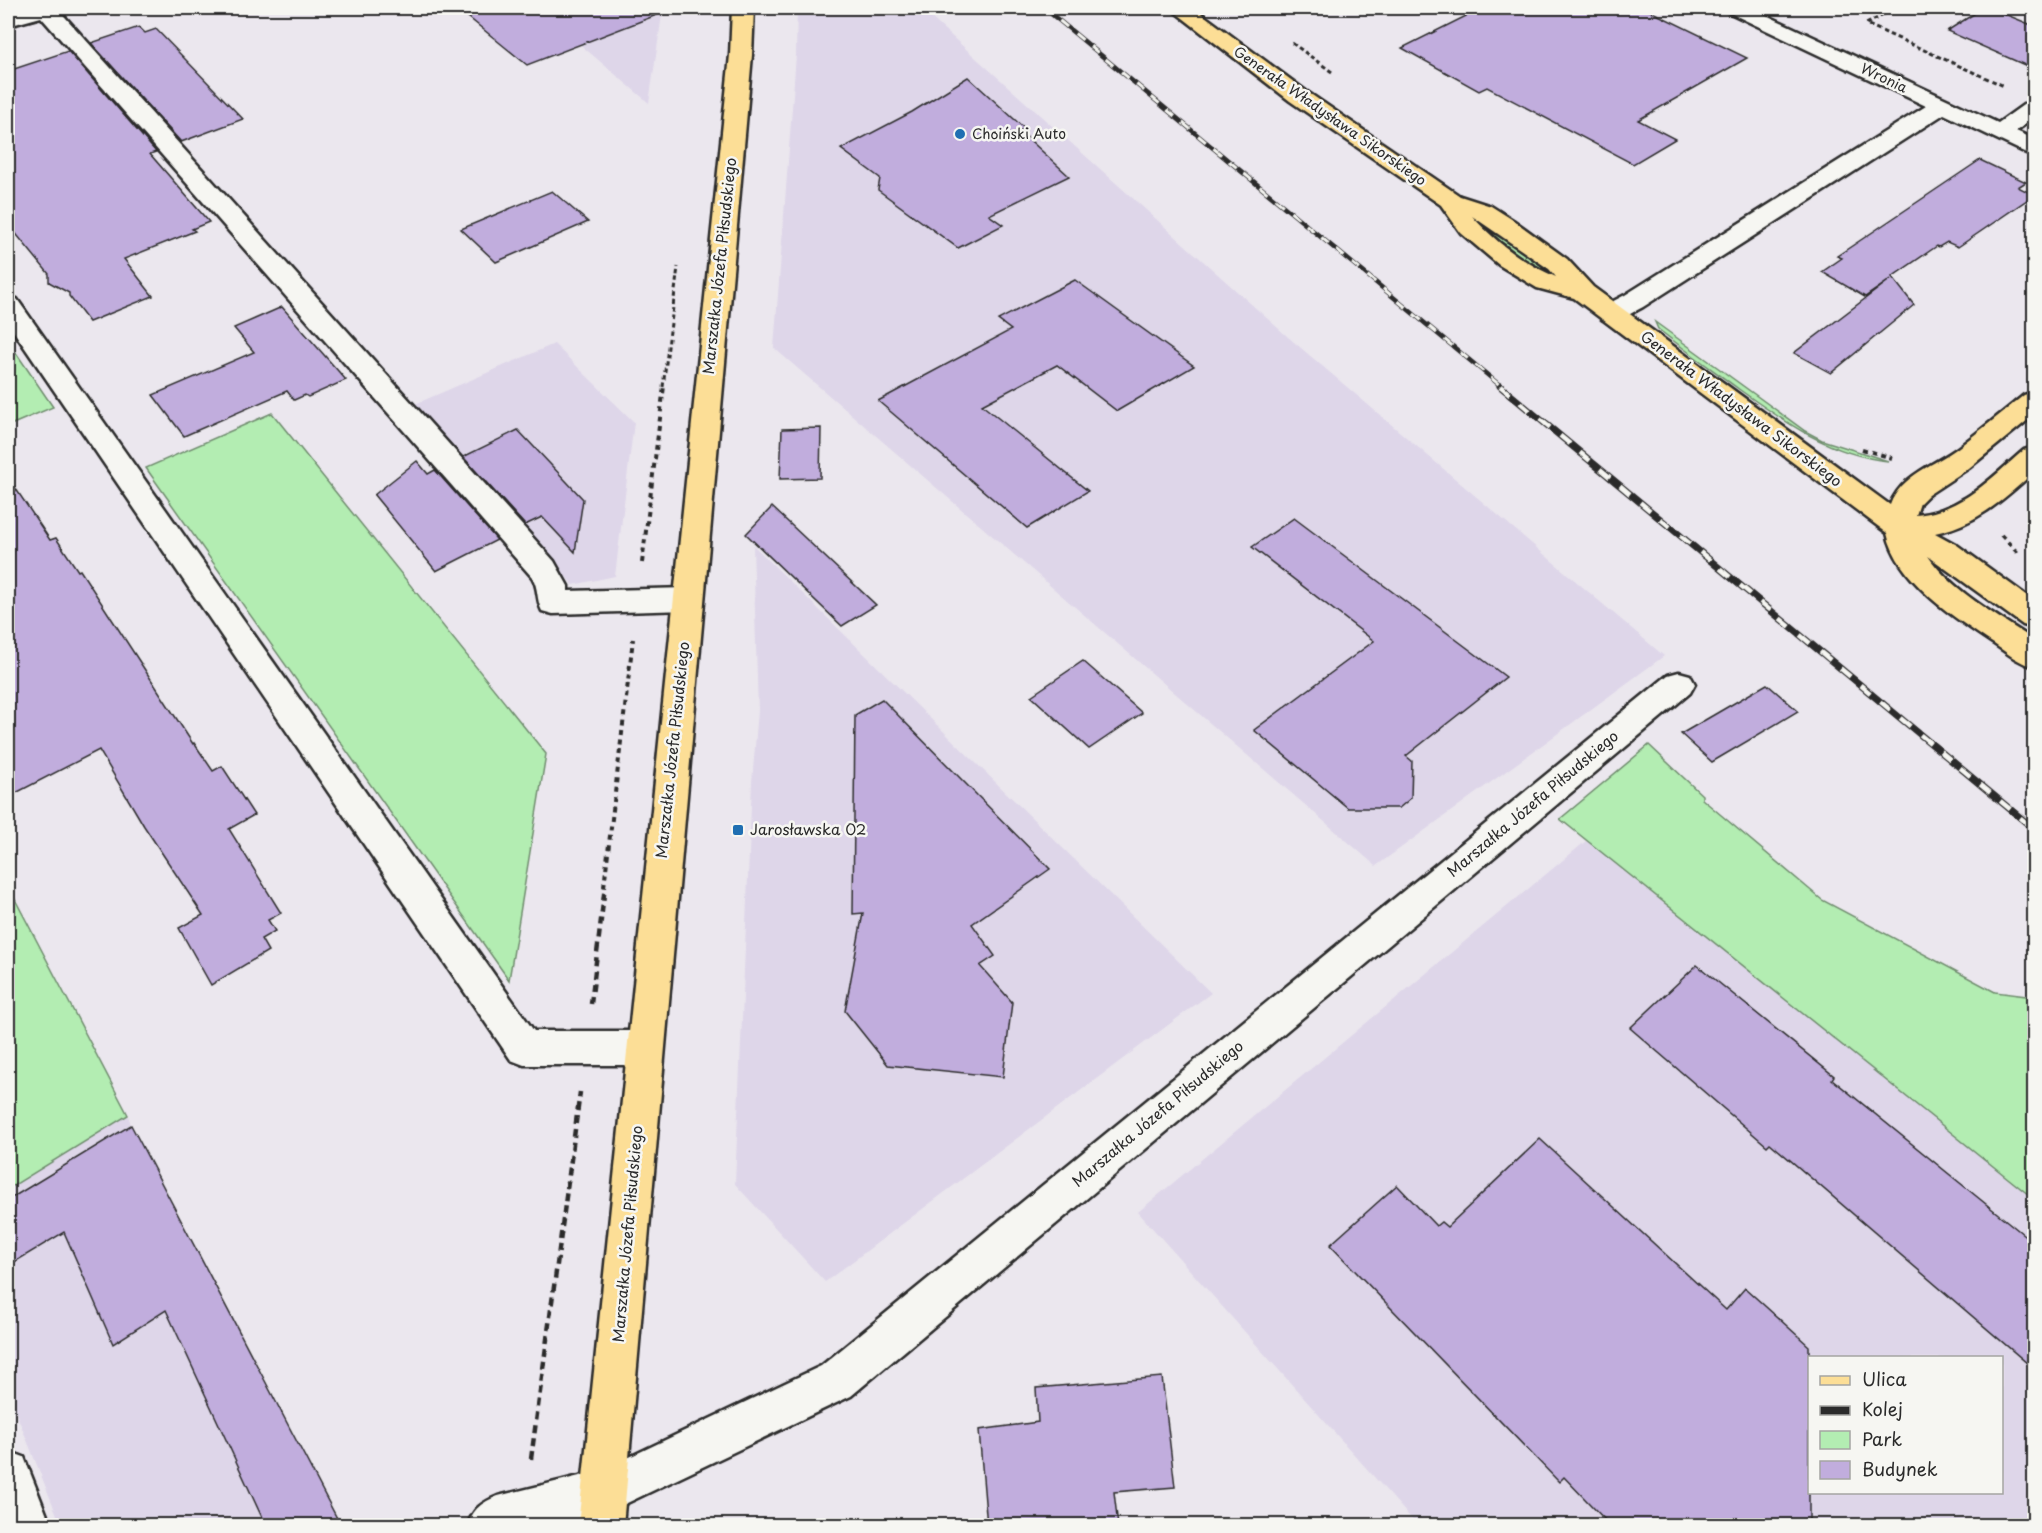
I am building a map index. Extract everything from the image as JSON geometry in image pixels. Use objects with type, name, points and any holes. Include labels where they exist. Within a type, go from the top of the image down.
[{"type":"main road","name":"Marszałka Józefa Piłsudskiego","points":[[602,1509],[740,67],[743,8]]},
{"type":"main road","name":"Generała Władysława Sikorskiego","points":[[1181,8],[1298,96],[1451,201],[1461,220],[1514,264],[1546,282],[1584,293],[1898,526],[1947,553],[2034,617]]},
{"type":"main road","points":[[2034,401],[1960,460],[1915,490],[1903,505],[1898,526],[1911,557],[1941,588],[2034,655]]},
{"type":"main road","points":[[1898,526],[1924,525],[1949,520],[1968,511],[2034,457]]},
{"type":"street","points":[[8,20],[46,8],[543,569],[553,586],[554,603],[688,599]]},
{"type":"street","name":"Wronia","points":[[1735,8],[2034,148]]},
{"type":"street","points":[[1611,313],[1634,301],[1943,105]]},
{"type":"street","points":[[2000,132],[2034,108]]},
{"type":"street","points":[[8,305],[525,1048],[645,1048]]},
{"type":"street","name":"Marszałka Józefa Piłsudskiego","points":[[602,1509],[836,1381],[1679,684]]},
{"type":"street","points":[[8,1473],[29,1526]]},
{"type":"street","points":[[506,1519],[602,1509]]},
{"type":"path","points":[[1896,8],[1866,24],[2013,91]]},
{"type":"path","points":[[506,1519],[586,1048],[679,259]]},
{"type":"shaded area","points":[[537,8],[663,8],[649,103]]},
{"type":"shaded area","points":[[797,8],[920,8],[1288,337],[1664,656],[1376,866],[774,348],[796,55]]},
{"type":"shaded area","points":[[554,344],[634,422],[615,576],[573,585],[413,405]]},
{"type":"shaded area","points":[[753,545],[1211,993],[825,1282],[735,1184],[752,782],[758,711]]},
{"type":"shaded area","points":[[1586,841],[2034,1199],[2034,1525],[1417,1525],[1138,1212]]},
{"type":"shaded area","points":[[128,1115],[131,1125],[341,1525],[61,1525],[8,1393],[8,1189]]},
{"type":"green space","points":[[1471,215],[1545,266],[1546,270],[1536,268],[1516,256],[1496,241],[1471,218]]},
{"type":"green space","points":[[1655,322],[1805,431],[1822,440],[1888,461],[1847,452],[1810,436],[1757,402],[1678,345],[1658,329]]},
{"type":"green space","points":[[8,341],[53,407],[8,426]]},
{"type":"green space","points":[[272,413],[546,754],[509,980],[146,468]]},
{"type":"green space","points":[[1649,745],[1702,795],[1702,799],[1822,900],[1995,992],[2034,997],[2034,1199],[1560,819]]},
{"type":"green space","points":[[8,886],[128,1115],[8,1189]]},
{"type":"building","points":[[457,8],[666,8],[667,11],[527,65]]},
{"type":"building","points":[[1482,8],[1644,8],[1747,58],[1638,120],[1675,139],[1633,164],[1487,87],[1479,91],[1402,48]]},
{"type":"building","points":[[1983,8],[1990,8],[2034,26],[2034,69],[1947,31]]},
{"type":"building","points":[[139,27],[145,33],[156,29],[243,119],[181,142],[91,43]]},
{"type":"building","points":[[68,51],[156,152],[150,154],[209,222],[192,229],[195,231],[124,259],[153,296],[89,322],[69,293],[49,282],[49,274],[8,224],[8,71]]},
{"type":"building","points":[[968,77],[1025,129],[1020,131],[1069,176],[989,215],[1003,225],[958,248],[878,190],[880,178],[841,149],[912,112]]},
{"type":"building","points":[[1980,160],[2026,182],[2018,187],[2034,195],[1958,247],[1947,242],[1937,246],[1892,277],[1914,305],[1831,373],[1794,353],[1891,279],[1865,297],[1822,272],[1842,258],[1837,256]]},
{"type":"building","points":[[552,191],[588,222],[496,262],[461,229]]},
{"type":"building","points":[[1075,280],[1194,366],[1117,411],[1057,365],[982,405],[1088,491],[1027,528],[878,401],[1011,330],[998,320]]},
{"type":"building","points":[[282,307],[346,380],[308,397],[305,395],[294,400],[287,391],[184,436],[153,395],[254,352],[234,328]]},
{"type":"building","points":[[821,428],[820,478],[780,479],[782,429]]},
{"type":"building","points":[[518,430],[583,499],[575,552],[542,517],[525,525],[463,457]]},
{"type":"building","points":[[417,461],[428,474],[435,470],[497,540],[436,571],[374,495]]},
{"type":"building","points":[[8,477],[50,540],[56,538],[78,571],[80,570],[193,744],[213,771],[222,766],[254,815],[229,829],[281,913],[268,920],[275,931],[261,939],[268,951],[211,985],[179,928],[203,915],[144,826],[99,750],[8,797]]},
{"type":"building","points":[[772,507],[876,605],[842,626],[746,534]]},
{"type":"building","points":[[1294,518],[1506,677],[1406,756],[1412,761],[1411,798],[1399,808],[1348,808],[1254,730],[1374,641],[1252,547]]},
{"type":"building","points":[[1083,661],[1142,713],[1089,749],[1031,696]]},
{"type":"building","points":[[1767,684],[1798,711],[1712,762],[1681,734]]},
{"type":"building","points":[[882,699],[1050,869],[972,924],[995,956],[980,966],[1012,1002],[1003,1077],[888,1065],[845,1011],[863,913],[853,914],[855,715]]},
{"type":"building","points":[[1697,965],[1834,1076],[1832,1079],[2034,1243],[2034,1369],[1770,1143],[1767,1146],[1630,1028]]},
{"type":"building","points":[[131,1125],[341,1526],[266,1526],[166,1310],[113,1344],[64,1232],[8,1266],[8,1200]]},
{"type":"building","points":[[1540,1139],[1726,1310],[1745,1288],[1809,1346],[1809,1526],[1611,1526],[1564,1477],[1559,1482],[1330,1245],[1397,1185],[1436,1226],[1441,1222],[1447,1227]]},
{"type":"building","points":[[1162,1377],[1175,1487],[1114,1492],[1118,1526],[987,1526],[979,1430],[1038,1422],[1036,1388]]},
{"type":"railway","points":[[1044,8],[1502,387]]},
{"type":"railway","points":[[1500,386],[2034,829]]},
{"type":"place","name":"Choiński Auto","points":[[960,134]]},
{"type":"place","name":"Jarosławska 02","points":[[738,830]]}]
